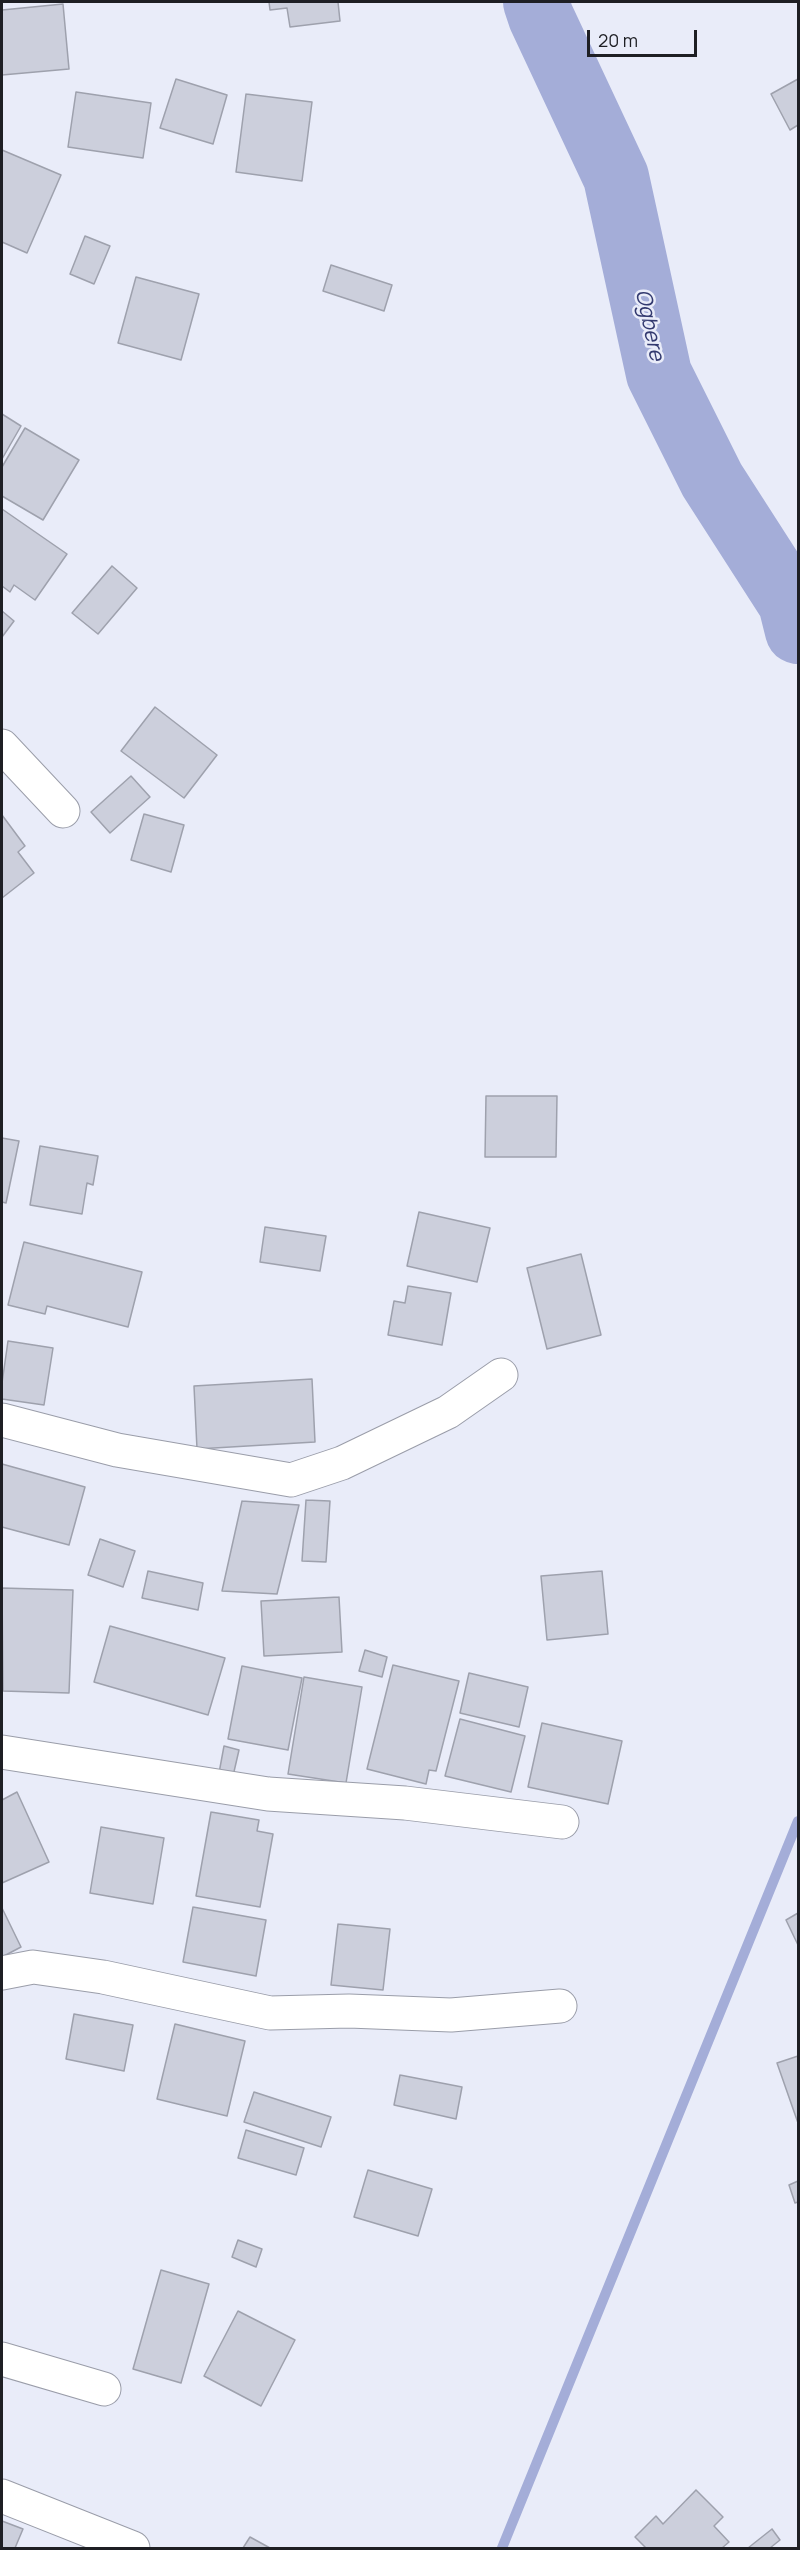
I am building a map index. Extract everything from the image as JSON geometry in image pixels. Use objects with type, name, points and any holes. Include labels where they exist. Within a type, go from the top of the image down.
[{"type":"street","points":[[2,746],[63,811]]},
{"type":"street","points":[[2,1420],[117,1450],[291,1480],[342,1463],[448,1412],[501,1375]]},
{"type":"street","points":[[2,1752],[268,1794],[405,1803],[562,1822]]},
{"type":"street","points":[[2,1973],[33,1967],[103,1977],[270,2013],[349,2011],[451,2015],[560,2006]]},
{"type":"street","points":[[2,2359],[104,2389]]},
{"type":"street","points":[[2,2496],[133,2548]]},
{"type":"building","points":[[269,2],[338,2],[340,21],[290,27],[287,8],[270,10]]},
{"type":"building","points":[[63,4],[69,69],[2,75],[2,10]]},
{"type":"building","points":[[176,79],[227,95],[213,144],[160,128]]},
{"type":"building","points":[[798,79],[798,125],[790,130],[771,94]]},
{"type":"building","points":[[76,92],[151,103],[143,158],[68,147]]},
{"type":"building","points":[[246,94],[312,102],[302,181],[236,172]]},
{"type":"building","points":[[2,150],[61,175],[27,253],[2,242]]},
{"type":"building","points":[[85,236],[110,246],[94,284],[70,274]]},
{"type":"building","points":[[331,265],[392,285],[384,311],[323,291]]},
{"type":"building","points":[[136,277],[199,294],[181,360],[118,343]]},
{"type":"building","points":[[2,414],[21,426],[2,459]]},
{"type":"building","points":[[25,428],[79,460],[43,520],[2,496],[2,467]]},
{"type":"building","points":[[2,509],[67,554],[35,600],[14,585],[10,592],[2,586]]},
{"type":"building","points":[[112,566],[137,588],[98,634],[72,613]]},
{"type":"building","points":[[2,611],[14,621],[2,637]]},
{"type":"building","points":[[155,707],[217,755],[184,798],[121,751]]},
{"type":"building","points":[[131,776],[150,797],[110,833],[91,812]]},
{"type":"building","points":[[144,814],[184,825],[171,872],[131,860]]},
{"type":"building","points":[[2,815],[25,846],[18,852],[34,873],[2,898]]},
{"type":"building","points":[[486,1096],[557,1096],[556,1157],[485,1157]]},
{"type":"building","points":[[2,1138],[19,1141],[6,1203],[2,1202]]},
{"type":"building","points":[[40,1146],[98,1156],[93,1185],[87,1183],[82,1214],[30,1205]]},
{"type":"building","points":[[419,1212],[490,1228],[477,1282],[407,1266]]},
{"type":"building","points":[[265,1227],[326,1236],[320,1271],[260,1262]]},
{"type":"building","points":[[24,1242],[142,1272],[128,1327],[47,1306],[45,1314],[8,1305]]},
{"type":"building","points":[[581,1254],[601,1335],[547,1349],[527,1268]]},
{"type":"building","points":[[408,1286],[451,1293],[442,1345],[388,1335],[394,1301],[405,1303]]},
{"type":"building","points":[[8,1341],[53,1348],[44,1405],[2,1399]]},
{"type":"building","points":[[312,1379],[315,1442],[197,1449],[194,1386]]},
{"type":"building","points":[[2,1464],[85,1487],[69,1545],[2,1527]]},
{"type":"building","points":[[306,1500],[330,1501],[326,1562],[302,1561]]},
{"type":"building","points":[[242,1501],[299,1505],[277,1594],[222,1591]]},
{"type":"building","points":[[100,1539],[135,1551],[123,1587],[88,1575]]},
{"type":"building","points":[[148,1571],[203,1583],[198,1610],[142,1598]]},
{"type":"building","points":[[602,1571],[608,1634],[547,1640],[541,1576]]},
{"type":"building","points":[[2,1588],[73,1590],[69,1693],[3,1691]]},
{"type":"building","points":[[339,1597],[342,1652],[264,1656],[261,1601]]},
{"type":"building","points":[[110,1626],[225,1658],[208,1715],[94,1682]]},
{"type":"building","points":[[365,1650],[387,1657],[382,1677],[359,1671]]},
{"type":"building","points":[[393,1665],[459,1681],[436,1771],[429,1770],[426,1784],[367,1769]]},
{"type":"building","points":[[242,1666],[302,1678],[288,1750],[228,1739]]},
{"type":"building","points":[[469,1673],[528,1687],[519,1727],[460,1713]]},
{"type":"building","points":[[304,1677],[362,1687],[346,1783],[288,1774]]},
{"type":"building","points":[[460,1719],[525,1736],[511,1792],[445,1776]]},
{"type":"building","points":[[542,1723],[622,1741],[608,1804],[528,1787]]},
{"type":"building","points":[[224,1746],[239,1750],[233,1776],[219,1773]]},
{"type":"building","points":[[17,1792],[49,1862],[2,1883],[2,1800]]},
{"type":"building","points":[[211,1812],[259,1820],[257,1831],[273,1834],[260,1907],[196,1896]]},
{"type":"building","points":[[101,1827],[164,1838],[153,1904],[90,1893]]},
{"type":"building","points":[[193,1907],[266,1920],[256,1976],[183,1962]]},
{"type":"building","points":[[2,1908],[21,1947],[2,1957]]},
{"type":"building","points":[[798,1913],[798,1945],[786,1920]]},
{"type":"building","points":[[338,1924],[390,1929],[383,1990],[331,1985]]},
{"type":"building","points":[[74,2014],[133,2025],[124,2071],[66,2059]]},
{"type":"building","points":[[175,2024],[245,2041],[227,2116],[157,2099]]},
{"type":"building","points":[[798,2056],[798,2123],[777,2063]]},
{"type":"building","points":[[400,2075],[462,2087],[456,2119],[394,2105]]},
{"type":"building","points":[[254,2092],[331,2117],[321,2147],[244,2122]]},
{"type":"building","points":[[246,2130],[304,2148],[296,2175],[238,2158]]},
{"type":"building","points":[[368,2170],[432,2189],[418,2236],[354,2217]]},
{"type":"building","points":[[798,2181],[798,2202],[795,2203],[789,2185]]},
{"type":"building","points":[[238,2240],[262,2249],[256,2267],[232,2257]]},
{"type":"building","points":[[161,2270],[209,2284],[181,2383],[133,2369]]},
{"type":"building","points":[[238,2311],[295,2340],[261,2406],[204,2376]]},
{"type":"building","points":[[696,2490],[723,2517],[714,2526],[729,2542],[722,2548],[646,2548],[635,2537],[656,2516],[663,2524]]},
{"type":"building","points":[[2,2521],[23,2529],[15,2548],[2,2548]]},
{"type":"building","points":[[772,2529],[780,2540],[770,2548],[748,2548]]},
{"type":"building","points":[[250,2537],[270,2548],[243,2548]]},
{"type":"waterway","name":"Ogbere","points":[[536,2],[616,177],[659,374],[712,480],[791,603],[798,631]]},
{"type":"waterway","points":[[502,2548],[798,1821]]}]
